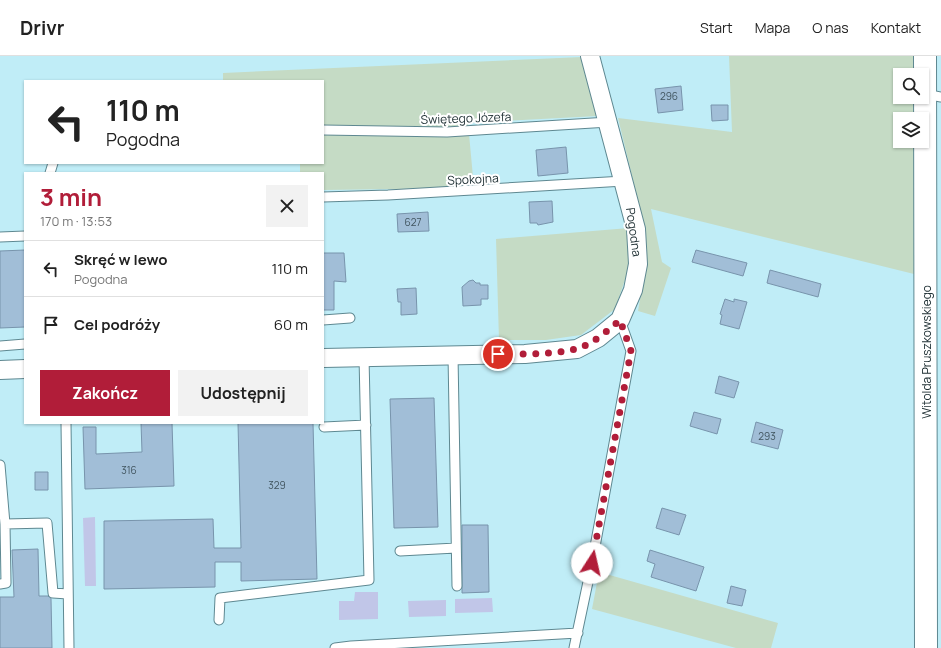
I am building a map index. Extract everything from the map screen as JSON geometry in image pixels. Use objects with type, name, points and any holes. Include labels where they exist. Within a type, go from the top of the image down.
[{"type":"street","name":"Pogodna","points":[[324,358],[525,354],[577,349],[598,338],[620,320],[633,290],[638,264],[636,229],[590,56]]},
{"type":"street","name":"Witolda Pruszkowskiego","points":[[925,56],[933,95],[926,648]]},
{"type":"street","points":[[0,370],[24,369]]},
{"type":"lane","name":"Świętego Józefa","points":[[324,130],[447,132],[608,122]]},
{"type":"lane","name":"Spokojna","points":[[324,197],[388,195],[624,182]]},
{"type":"lane","points":[[0,237],[24,236]]},
{"type":"lane","points":[[324,320],[350,318]]},
{"type":"lane","points":[[574,648],[631,351],[620,320]]},
{"type":"lane","points":[[0,346],[24,344]]},
{"type":"lane","points":[[453,355],[457,586]]},
{"type":"lane","points":[[219,620],[220,598],[369,580],[364,357]]},
{"type":"lane","points":[[66,424],[69,648]]},
{"type":"lane","points":[[324,427],[366,425]]},
{"type":"lane","points":[[0,466],[5,524],[6,583],[0,584]]},
{"type":"lane","points":[[5,524],[47,523],[53,593],[68,594]]},
{"type":"lane","points":[[400,551],[456,548]]},
{"type":"lane","points":[[335,648],[578,633]]},
{"type":"green space","points":[[729,56],[917,56],[916,68],[893,68],[893,104],[916,104],[916,112],[893,112],[893,148],[916,148],[914,274],[651,209],[662,262],[671,268],[655,316],[638,311],[646,265],[645,230],[618,118],[732,132]]},
{"type":"green space","points":[[582,57],[598,116],[468,123],[474,188],[324,190],[324,172],[300,172],[300,164],[324,164],[324,80],[223,80],[223,73]]},
{"type":"green space","points":[[629,228],[629,268],[615,309],[581,335],[546,340],[499,340],[496,239]]},
{"type":"green space","points":[[599,572],[778,623],[771,648],[736,648],[592,609]]},
{"type":"water","points":[[95,517],[96,586],[85,586],[83,518]]},
{"type":"water","points":[[355,592],[378,592],[378,619],[339,620],[339,601],[354,601]]},
{"type":"water","points":[[492,598],[493,612],[455,613],[455,599]]},
{"type":"water","points":[[446,600],[446,616],[409,617],[408,601]]},
{"type":"building","points":[[681,86],[683,110],[658,113],[655,89]]},
{"type":"building","points":[[711,105],[728,105],[728,120],[712,121]]},
{"type":"building","points":[[566,147],[568,173],[538,176],[536,150]]},
{"type":"building","points":[[552,201],[553,222],[538,225],[537,223],[530,223],[529,202]]},
{"type":"building","points":[[428,212],[429,231],[398,232],[397,214]]},
{"type":"building","points":[[24,250],[24,327],[0,328],[0,251]]},
{"type":"building","points":[[696,250],[747,263],[743,276],[692,262]]},
{"type":"building","points":[[324,253],[344,253],[346,282],[334,281],[334,310],[324,310]]},
{"type":"building","points":[[770,270],[821,284],[818,297],[767,283]]},
{"type":"building","points":[[473,280],[476,283],[480,283],[480,285],[488,285],[488,299],[481,299],[481,305],[463,306],[462,287],[469,281]]},
{"type":"building","points":[[416,288],[417,314],[401,315],[401,302],[398,302],[397,289]]},
{"type":"building","points":[[725,299],[734,302],[734,299],[747,302],[739,329],[720,324],[722,315],[720,314]]},
{"type":"building","points":[[719,376],[739,382],[734,398],[715,393]]},
{"type":"building","points":[[434,398],[438,527],[394,528],[390,399]]},
{"type":"building","points":[[694,412],[721,419],[717,434],[690,426]]},
{"type":"building","points":[[756,422],[783,430],[778,449],[751,442]]},
{"type":"building","points":[[141,424],[172,424],[174,486],[85,489],[83,427],[96,427],[96,454],[142,452]]},
{"type":"building","points":[[238,424],[313,424],[317,579],[241,581],[241,562],[215,562],[215,587],[104,589],[104,521],[213,519],[214,548],[241,548]]},
{"type":"building","points":[[35,472],[48,472],[48,490],[35,490]]},
{"type":"building","points":[[662,508],[686,515],[679,535],[656,528]]},
{"type":"building","points":[[462,525],[488,525],[489,592],[462,593]]},
{"type":"building","points":[[38,549],[39,596],[48,596],[51,598],[52,648],[0,648],[0,597],[14,597],[12,550]]},
{"type":"building","points":[[650,550],[704,567],[696,591],[651,577],[655,564],[647,561]]},
{"type":"building","points":[[731,586],[746,590],[742,606],[727,603]]},
{"type":"route","points":[[498,354],[525,354],[577,349],[598,338],[620,320],[631,351],[592,563]]}]
